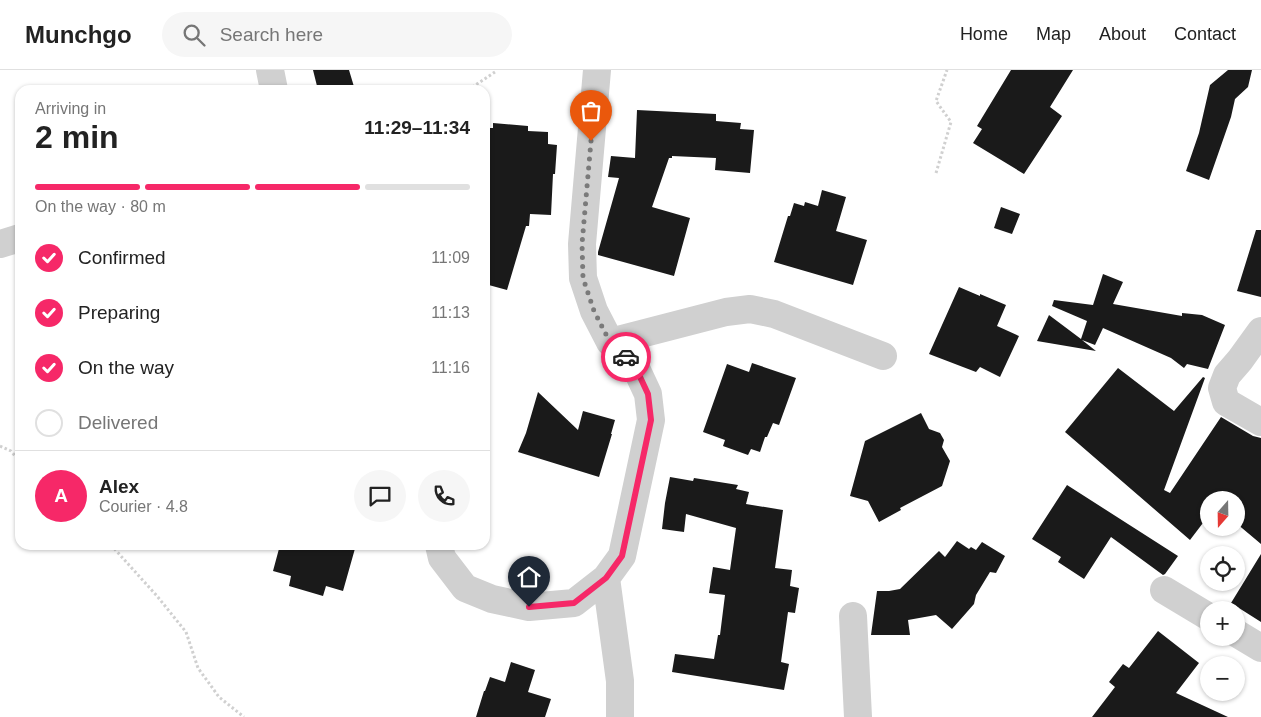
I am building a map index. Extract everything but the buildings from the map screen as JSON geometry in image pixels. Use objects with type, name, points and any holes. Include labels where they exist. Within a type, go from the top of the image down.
[{"type":"street","points":[[270,70],[273,85]]},
{"type":"street","points":[[440,550],[442,558],[465,588],[492,599],[529,607],[574,603],[606,578],[622,556],[651,420],[648,394],[634,364],[610,342],[594,311],[583,278],[582,244],[597,70]]},
{"type":"street","points":[[0,244],[15,240]]},
{"type":"street","points":[[610,342],[726,312],[750,309],[774,314],[883,356]]},
{"type":"street","points":[[1261,332],[1227,375],[1222,388],[1226,402],[1261,422]]},
{"type":"street","points":[[606,578],[620,681],[620,717]]},
{"type":"street","points":[[1164,590],[1200,612]]},
{"type":"street","points":[[853,616],[858,717]]},
{"type":"street","points":[[1245,638],[1261,648]]},
{"type":"path","points":[[936,173],[951,122],[936,101],[947,70]]},
{"type":"path","points":[[476,85],[495,72]]},
{"type":"path","points":[[0,446],[11,451],[15,456]]},
{"type":"path","points":[[116,550],[186,632],[198,668],[219,697],[244,717]]},
{"type":"way so far","points":[[591,141],[582,244],[583,278],[594,311],[610,342],[626,357]]},
{"type":"route","points":[[529,607],[574,603],[606,578],[622,556],[651,420],[648,394],[634,364],[626,357]]}]
